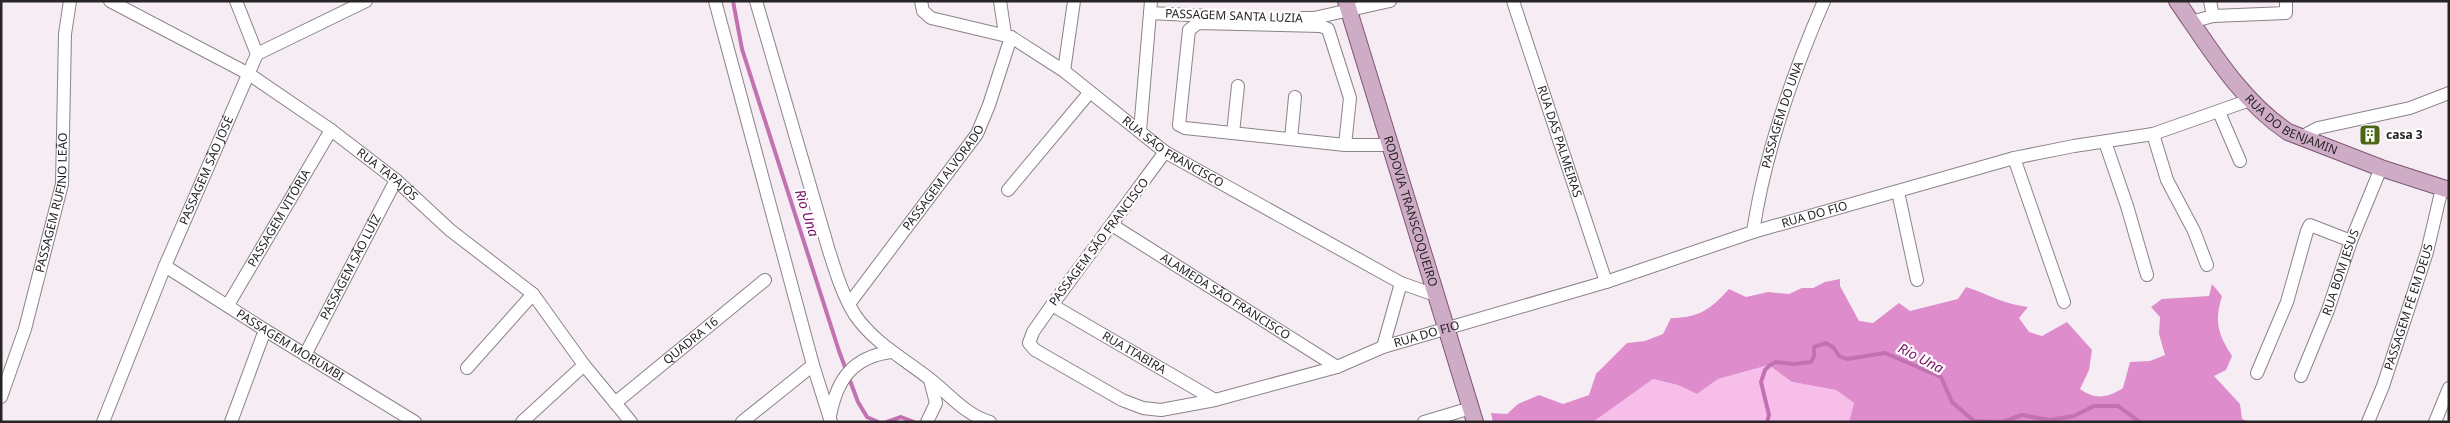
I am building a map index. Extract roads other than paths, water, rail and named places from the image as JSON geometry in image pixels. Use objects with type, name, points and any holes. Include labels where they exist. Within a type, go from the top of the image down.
[{"type":"main road","name":"RUA DO BENJAMIN","points":[[2177,1],[2250,100],[2289,130],[2382,168],[2445,189]]},
{"type":"main road","name":"RODOVIA TRANSCOQUEIRO","points":[[1347,6],[1474,415]]},
{"type":"street","name":"PASSAGEM RUFINO LEÃO","points":[[1,397],[25,329],[62,184],[65,34],[70,1]]},
{"type":"street","points":[[238,2],[257,54],[366,1]]},
{"type":"street","points":[[715,1],[813,365],[830,420]]},
{"type":"street","points":[[756,1],[829,251],[849,304],[856,317],[891,352],[930,379],[965,410],[990,422]]},
{"type":"street","name":"RUA SÃO FRANCISCO","points":[[921,1],[924,11],[932,18],[1008,36],[1064,71],[1165,152],[1401,283],[1438,296]]},
{"type":"street","name":"PASSAGEM ALVORADO","points":[[849,304],[976,134],[989,105],[1008,36],[1000,1]]},
{"type":"street","points":[[1064,71],[1074,1]]},
{"type":"street","name":"PASSAGEM SANTA LUZIA","points":[[1150,7],[1261,19],[1314,18],[1347,6],[1390,1]]},
{"type":"street","name":"RUA DAS PALMEIRAS","points":[[1513,1],[1606,282]]},
{"type":"street","name":"PASSAGEM DO UNA","points":[[1753,232],[1759,193],[1787,94],[1824,1]]},
{"type":"street","points":[[2210,1],[2213,16]]},
{"type":"street","name":"RUA TAPAJÓS","points":[[112,2],[249,74],[331,130],[396,180],[450,230],[533,294],[584,365],[632,422]]},
{"type":"street","points":[[1140,131],[1150,7]]},
{"type":"street","points":[[2191,22],[2213,16],[2286,7]]},
{"type":"street","points":[[1345,145],[1350,98],[1328,29],[1321,26],[1198,23],[1188,30],[1178,125],[1185,128],[1345,145],[1390,145]]},
{"type":"street","name":"PASSAGEM SÃO JOSÉ","points":[[103,422],[165,266],[257,54]]},
{"type":"street","points":[[1233,133],[1238,86]]},
{"type":"street","points":[[1008,190],[1090,92]]},
{"type":"street","points":[[2289,130],[2318,128],[2410,108],[2449,93]]},
{"type":"street","points":[[1291,139],[1295,97]]},
{"type":"street","name":"RUA DO FIO","points":[[1033,332],[1029,343],[1035,350],[1122,400],[1143,408],[1162,410],[1216,400],[1337,367],[1383,346],[1606,282],[1753,232],[2014,158],[2074,146],[2153,134],[2250,100]]},
{"type":"street","points":[[2219,112],[2240,161]]},
{"type":"street","name":"PASSAGEM VITÓRIA","points":[[228,305],[331,130]]},
{"type":"street","points":[[2153,134],[2167,180],[2194,231],[2207,265]]},
{"type":"street","points":[[2105,142],[2127,206],[2147,275]]},
{"type":"street","name":"PASSAGEM SÃO FRANCISCO","points":[[1033,332],[1165,152]]},
{"type":"street","points":[[2014,158],[2064,302]]},
{"type":"street","name":"RUA BOM JESUS","points":[[2301,376],[2328,310],[2351,241],[2382,168]]},
{"type":"street","name":"PASSAGEM SÃO LUÍZ","points":[[305,355],[396,180]]},
{"type":"street","name":"PASSAGEM FÉ EM DEUS","points":[[2368,422],[2383,386],[2427,252],[2445,189]]},
{"type":"street","points":[[1898,192],[1917,280]]},
{"type":"street","points":[[2257,373],[2288,302],[2306,231],[2310,225],[2351,241]]},
{"type":"street","name":"ALAMEDA SÃO FRANCISCO","points":[[1112,226],[1337,367]]},
{"type":"street","name":"PASSAGEM MORUMBI","points":[[165,266],[415,422]]},
{"type":"street","name":"QUADRA 16","points":[[615,403],[765,280]]},
{"type":"street","name":"RUA DO FIO","points":[[1383,346],[1401,283]]},
{"type":"street","points":[[467,368],[533,294]]},
{"type":"street","name":"RUA ITABIRA","points":[[1052,305],[1216,400]]},
{"type":"street","points":[[231,422],[265,330]]},
{"type":"street","points":[[830,420],[837,388],[860,361],[874,354],[891,352]]},
{"type":"street","points":[[522,422],[584,365]]},
{"type":"street","points":[[742,422],[813,365]]},
{"type":"street","points":[[927,422],[934,410],[936,397],[930,379]]},
{"type":"street","points":[[2435,422],[2449,388]]},
{"type":"street","points":[[1424,422],[1474,415]]},
{"type":"waterway","name":"Rio Una","points":[[733,1],[742,49],[839,351],[858,402],[867,417],[878,422]]},
{"type":"waterway","name":"Rio Una","points":[[1767,422],[1769,415],[1761,382],[1765,370],[1776,362],[1794,364],[1811,362],[1814,356],[1814,347],[1826,343],[1834,348],[1839,356],[1847,359],[1885,353],[1941,377],[1952,402],[1974,421],[2001,422]]},
{"type":"waterway","name":"Rio Una","points":[[2002,422],[2022,415],[2050,420],[2074,416],[2094,406],[2118,406],[2140,422]]},
{"type":"waterway","name":"Rio Una","points":[[887,422],[901,417],[914,422]]},
{"type":"place","name":"casa 3","points":[[2370,135]]}]
